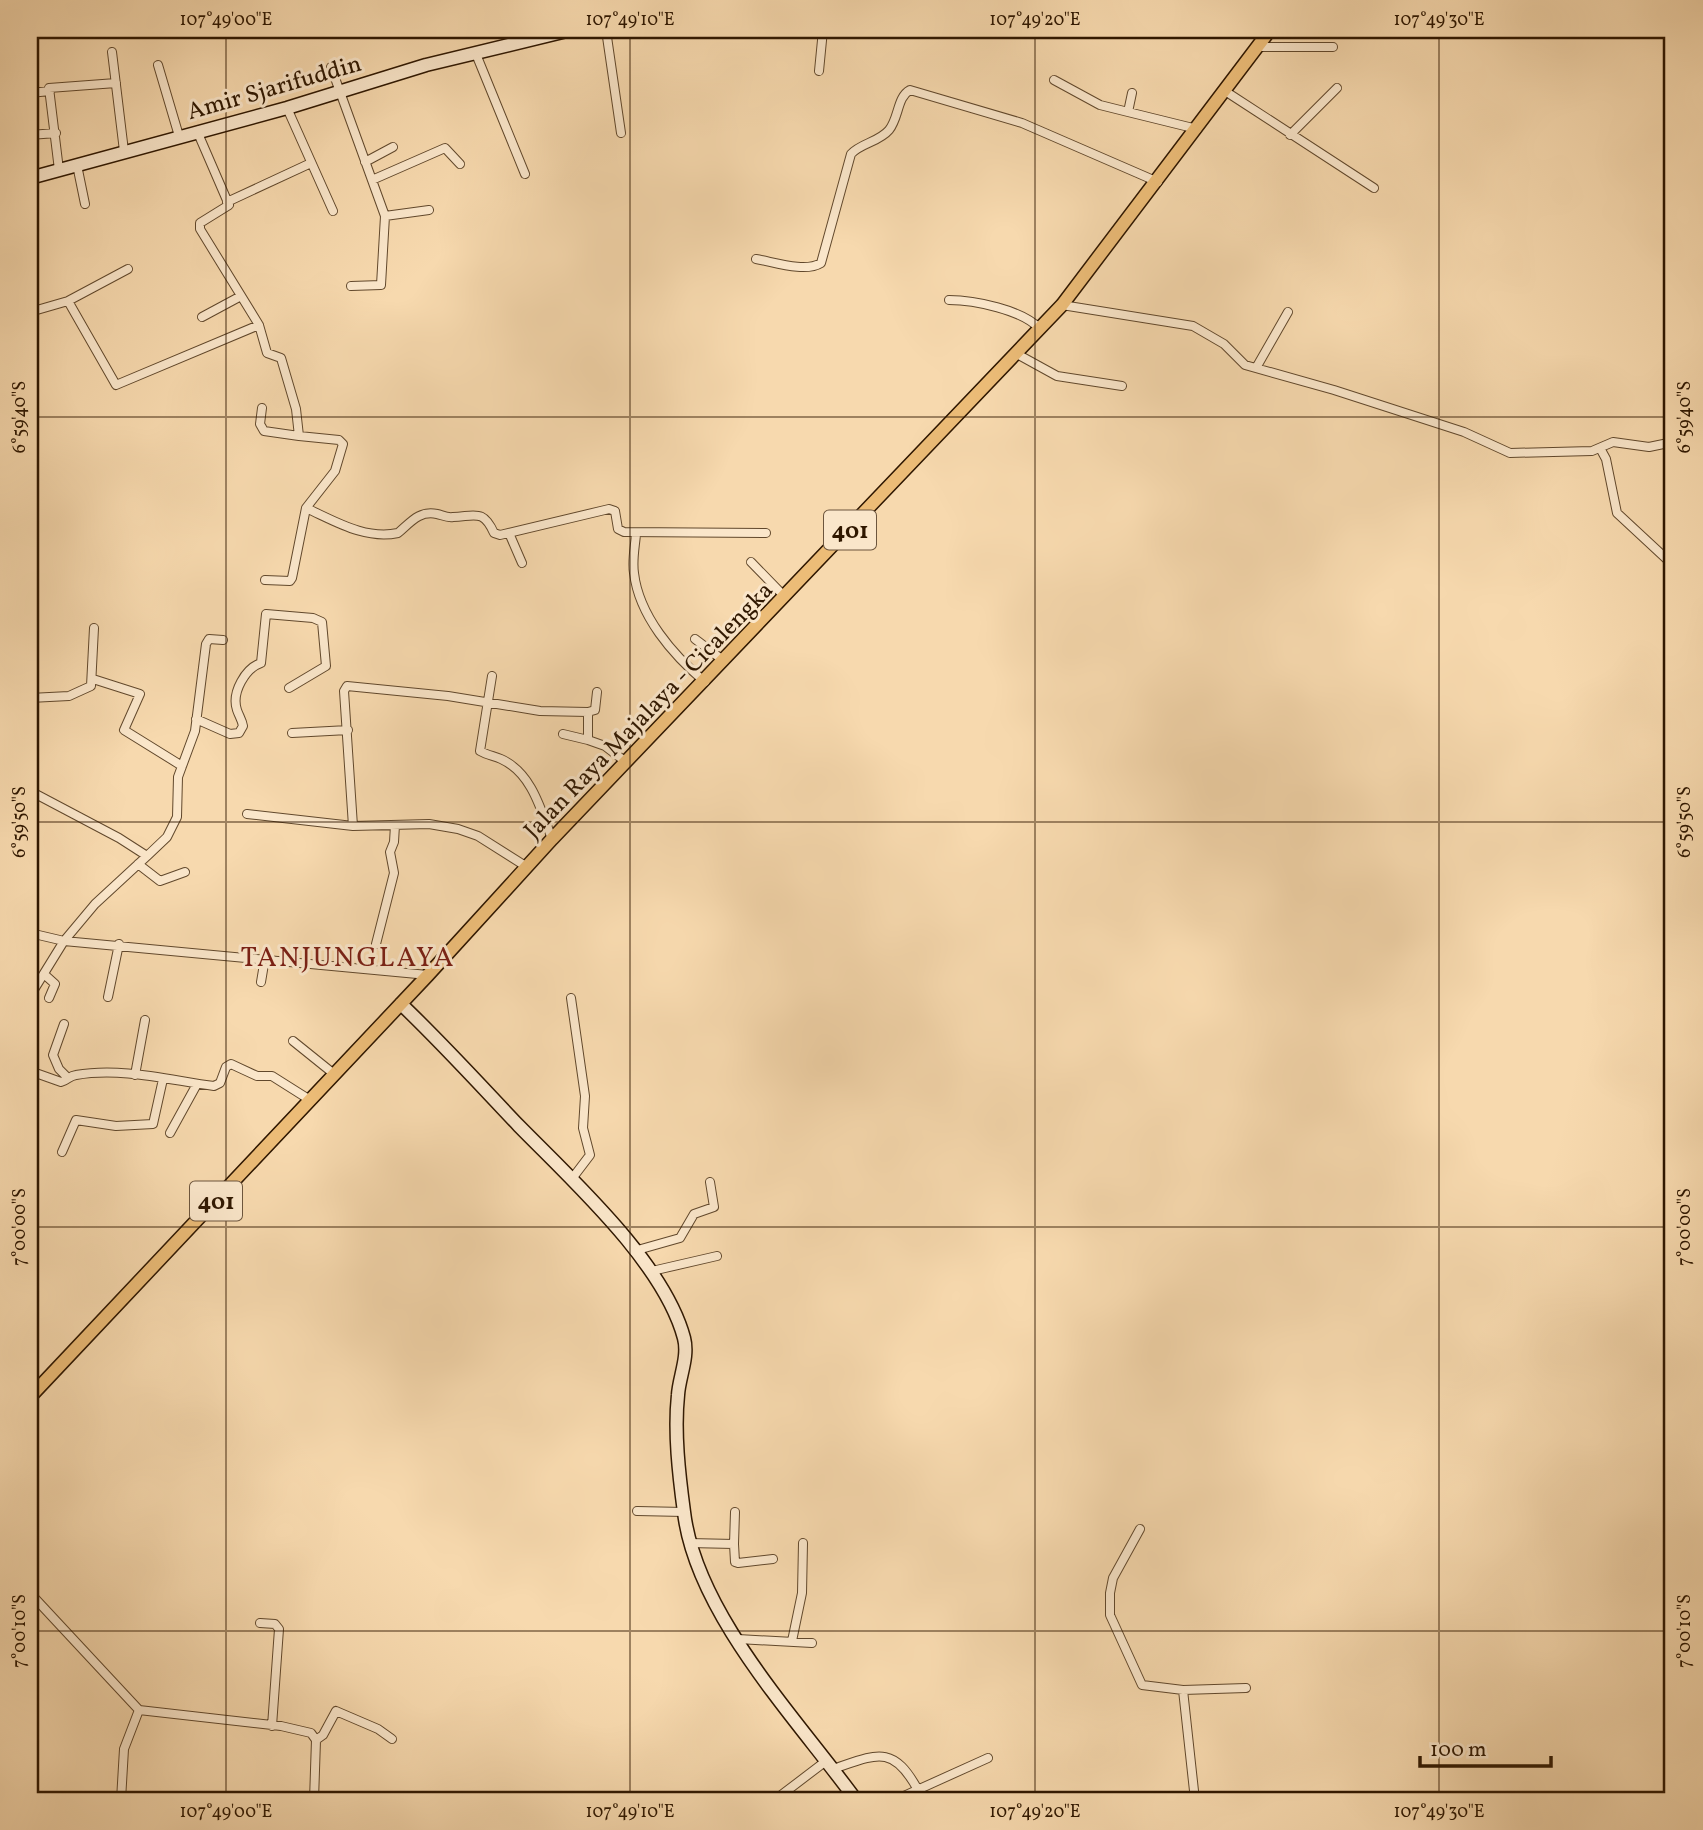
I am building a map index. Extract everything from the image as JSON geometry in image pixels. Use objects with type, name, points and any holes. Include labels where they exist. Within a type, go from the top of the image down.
[{"type":"main road","name":"Jalan Raya Majalaya - Cicalengka","points":[[30,1396],[401,1004],[552,839],[705,682],[1062,305],[1270,30]]},
{"type":"street","name":"Amir Sjarifuddin","points":[[30,177],[287,108],[426,65],[570,30]]},
{"type":"street","points":[[606,30],[621,133]]},
{"type":"street","points":[[819,71],[823,30]]},
{"type":"street","points":[[1257,47],[1333,47]]},
{"type":"street","points":[[111,52],[124,151]]},
{"type":"street","points":[[476,54],[525,174]]},
{"type":"street","points":[[158,65],[179,135]]},
{"type":"street","points":[[331,67],[384,216],[386,242],[381,285],[351,286]]},
{"type":"street","points":[[1054,80],[1100,105],[1197,129]]},
{"type":"street","points":[[60,170],[49,88],[116,83]]},
{"type":"street","points":[[1290,135],[1337,88]]},
{"type":"street","points":[[756,259],[816,267],[821,263],[851,154],[886,133],[895,120],[903,96],[911,90],[1022,123],[1158,181]]},
{"type":"street","points":[[30,93],[50,91]]},
{"type":"street","points":[[1225,91],[1374,188]]},
{"type":"street","points":[[1128,112],[1132,93]]},
{"type":"street","points":[[287,108],[333,211]]},
{"type":"street","points":[[197,131],[228,207],[200,223],[199,227],[259,325],[267,353],[280,357],[296,409],[299,436]]},
{"type":"street","points":[[30,135],[56,134]]},
{"type":"street","points":[[365,162],[393,147]]},
{"type":"street","points":[[372,180],[445,148],[460,164]]},
{"type":"street","points":[[227,202],[311,163]]},
{"type":"street","points":[[77,165],[85,204]]},
{"type":"street","points":[[384,216],[429,209]]},
{"type":"street","points":[[30,312],[68,301],[128,269]]},
{"type":"street","points":[[202,317],[241,296]]},
{"type":"street","points":[[950,300],[989,305],[1028,319],[1040,329]]},
{"type":"street","points":[[68,301],[116,384],[259,325]]},
{"type":"street","points":[[1062,305],[1193,326],[1224,344],[1245,365],[1334,390],[1464,432],[1510,453],[1600,448],[1614,442],[1649,447],[1673,442]]},
{"type":"street","points":[[1256,368],[1288,312]]},
{"type":"street","points":[[1017,354],[1057,376],[1122,386]]},
{"type":"street","points":[[262,408],[260,424],[264,430],[338,440],[343,444],[335,471],[306,508],[292,578],[290,581],[265,580]]},
{"type":"street","points":[[1600,448],[1606,459],[1617,513],[1673,565]]},
{"type":"street","points":[[306,508],[359,531],[396,534],[413,518],[433,513],[450,517],[481,516],[489,522],[494,533],[509,533],[611,509],[616,513],[619,530],[636,534],[766,533]]},
{"type":"street","points":[[509,533],[522,563]]},
{"type":"street","points":[[636,534],[634,571],[645,604],[671,651],[705,682]]},
{"type":"street","points":[[751,562],[785,597]]},
{"type":"street","points":[[196,719],[230,734],[239,733],[243,726],[236,708],[237,691],[248,669],[261,663],[266,614],[313,618],[323,622],[326,666],[289,688]]},
{"type":"street","points":[[30,618],[34,638],[30,650]]},
{"type":"street","points":[[30,698],[69,696],[89,687],[93,679],[94,628]]},
{"type":"street","points":[[30,996],[64,941],[95,904],[167,837],[177,817],[178,777],[196,719],[206,644],[209,639],[223,640]]},
{"type":"street","points":[[695,639],[724,661]]},
{"type":"street","points":[[492,676],[480,751],[502,759],[521,774],[535,794],[552,839]]},
{"type":"street","points":[[93,679],[140,694],[124,730],[182,766]]},
{"type":"street","points":[[353,825],[344,691],[347,686],[540,711],[595,710],[597,692]]},
{"type":"street","points":[[588,712],[588,740]]},
{"type":"street","points":[[292,733],[348,730]]},
{"type":"street","points":[[563,734],[605,746],[626,762]]},
{"type":"street","points":[[30,791],[119,838],[147,856]]},
{"type":"street","points":[[247,814],[353,825],[429,824],[458,829],[485,841],[527,867]]},
{"type":"street","points":[[376,944],[394,871],[390,852],[394,842],[395,825]]},
{"type":"street","points":[[138,864],[160,881],[185,872]]},
{"type":"street","points":[[30,933],[64,941],[119,944],[428,975]]},
{"type":"street","points":[[108,997],[119,944]]},
{"type":"street","points":[[261,982],[265,958]]},
{"type":"street","points":[[45,975],[55,984],[49,998]]},
{"type":"street","points":[[571,998],[585,1096],[583,1128],[590,1157],[571,1180]]},
{"type":"street","points":[[401,1004],[571,1180],[652,1271],[674,1314],[685,1345],[677,1412],[684,1512],[689,1543],[738,1639],[856,1800]]},
{"type":"street","points":[[135,1074],[145,1020]]},
{"type":"street","points":[[64,1024],[53,1055],[59,1069],[68,1079]]},
{"type":"street","points":[[293,1041],[334,1074]]},
{"type":"street","points":[[30,1071],[61,1082],[98,1073],[135,1074],[218,1086],[231,1064],[260,1077],[272,1076],[310,1100]]},
{"type":"street","points":[[62,1152],[76,1120],[116,1126],[153,1124],[163,1079]]},
{"type":"street","points":[[170,1133],[197,1084]]},
{"type":"street","points":[[634,1251],[672,1242],[684,1235],[694,1214],[714,1208],[710,1182]]},
{"type":"street","points":[[652,1271],[717,1256]]},
{"type":"street","points":[[637,1510],[684,1512]]},
{"type":"street","points":[[735,1512],[734,1544],[737,1562],[773,1559]]},
{"type":"street","points":[[1140,1529],[1113,1578],[1110,1615],[1142,1685],[1147,1688],[1183,1690],[1246,1688]]},
{"type":"street","points":[[689,1543],[734,1544]]},
{"type":"street","points":[[792,1641],[802,1593],[803,1543]]},
{"type":"street","points":[[30,1593],[139,1710],[305,1731],[316,1740]]},
{"type":"street","points":[[260,1623],[275,1624],[279,1629],[272,1726]]},
{"type":"street","points":[[738,1639],[812,1643]]},
{"type":"street","points":[[1183,1690],[1195,1800]]},
{"type":"street","points":[[121,1800],[124,1749],[139,1710]]},
{"type":"street","points":[[314,1800],[316,1740],[326,1730],[336,1711],[381,1731],[392,1739]]},
{"type":"street","points":[[780,1796],[829,1765],[883,1756],[902,1764],[918,1790]]},
{"type":"street","points":[[895,1800],[988,1758]]},
{"type":"district","name":"TANJUNGLAYA","points":[[348,956]]}]
